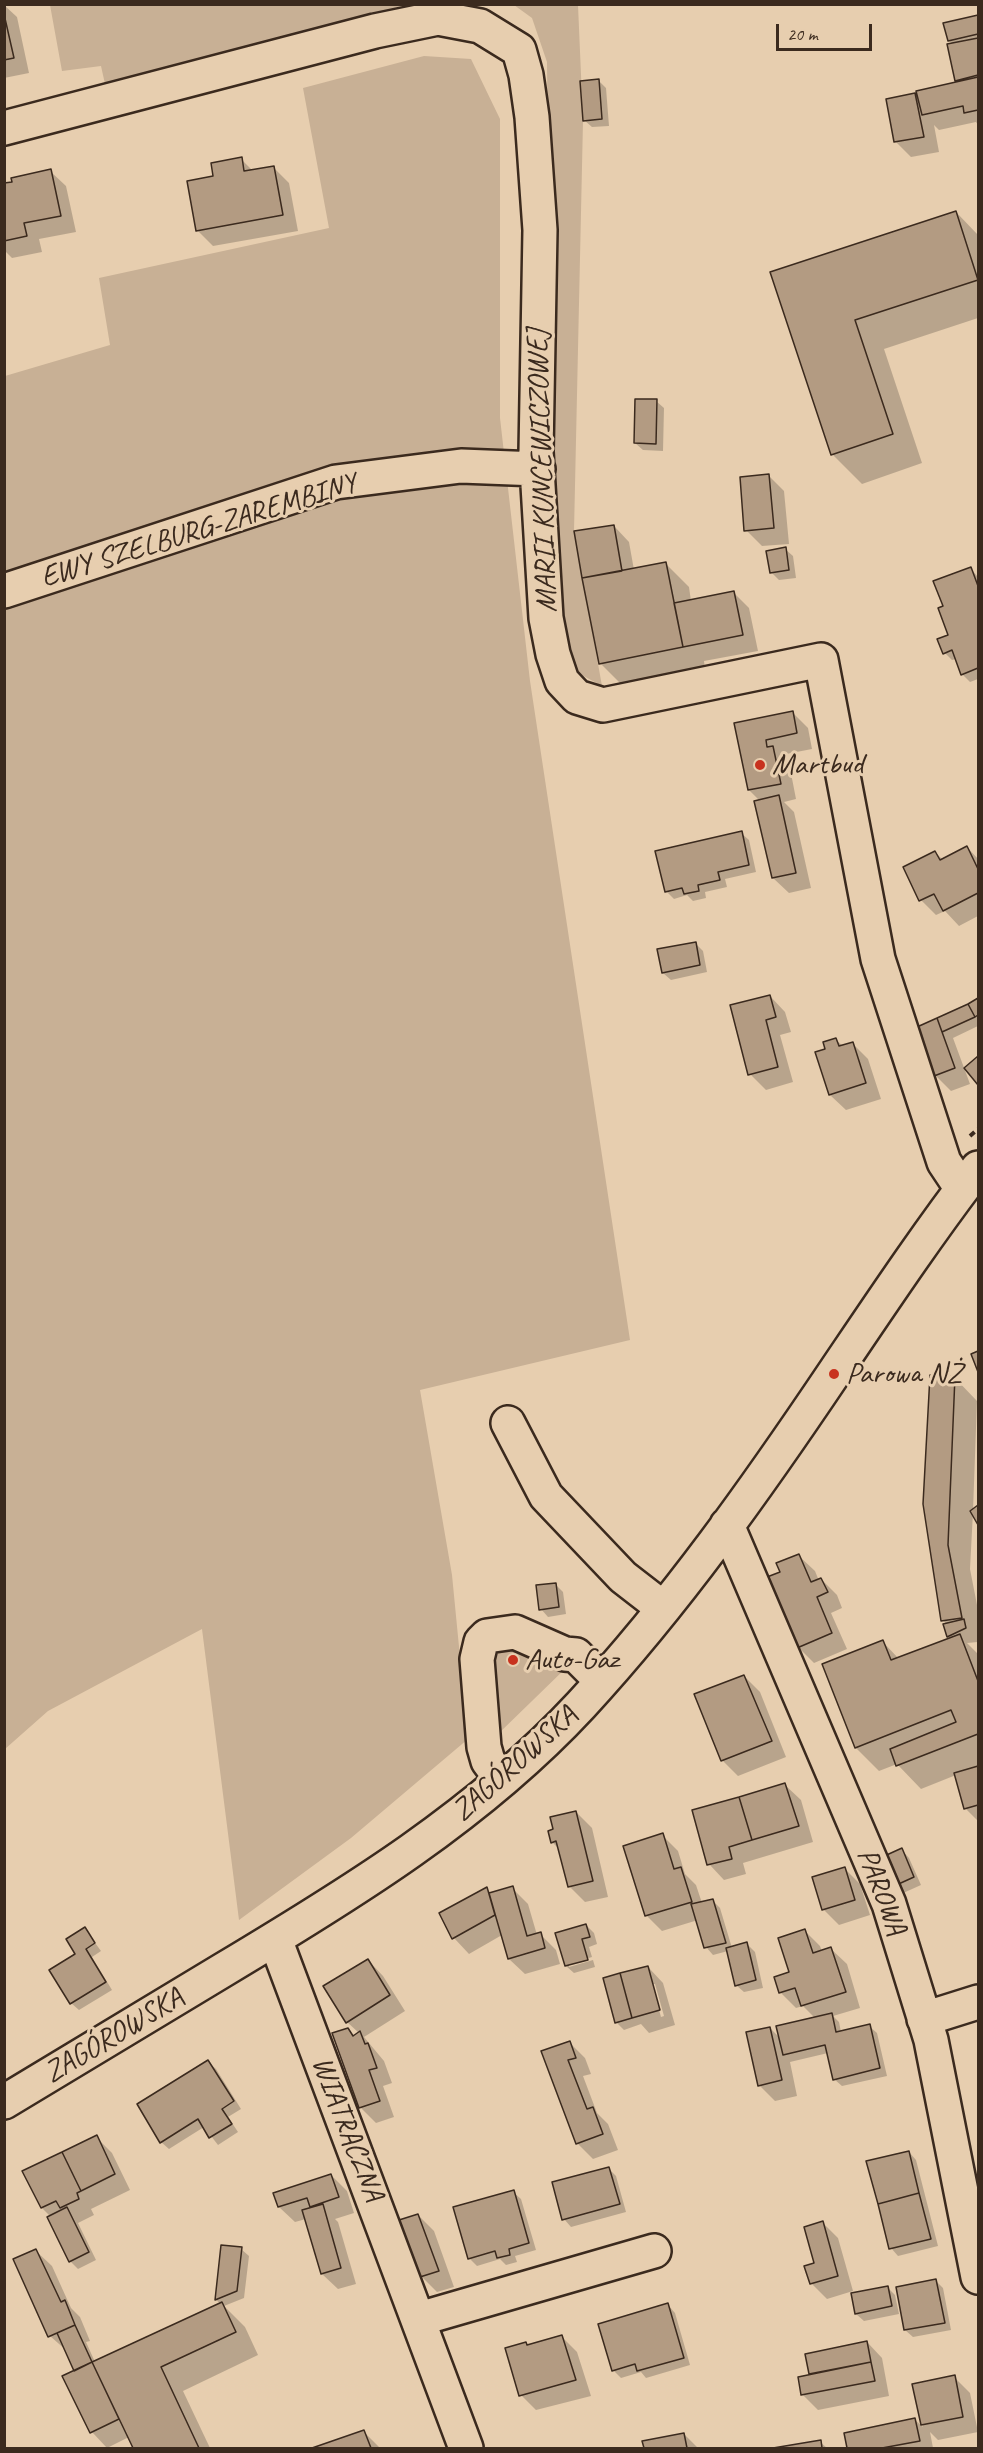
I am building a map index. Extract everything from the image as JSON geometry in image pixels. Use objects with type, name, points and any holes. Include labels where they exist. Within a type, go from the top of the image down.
[{"type":"street","name":"MARII KUNCEWICZOWEJ","points":[[4,128],[375,31],[438,18],[480,26],[519,50],[526,75],[532,117],[540,230],[536,452],[546,618],[553,654],[562,681],[577,697],[603,705],[821,660],[878,959],[945,1162],[970,1178]]},
{"type":"street","name":"EWY SZELBURG-ZAREMBINY","points":[[4,591],[336,482],[461,466],[538,469]]},
{"type":"street","name":"ZAGÓROWSKA","points":[[4,2102],[274,1939],[406,1854],[453,1821],[549,1737],[602,1681],[663,1608],[727,1525],[970,1178]]},
{"type":"street","points":[[508,1423],[546,1496],[623,1577],[663,1608]]},
{"type":"street","name":"PAROWA","points":[[727,1525],[889,1904],[933,2051],[978,2277]]},
{"type":"street","points":[[502,1779],[488,1761],[484,1747],[477,1659],[481,1642],[487,1636],[515,1632],[566,1654],[576,1655],[602,1681]]},
{"type":"street","name":"WIATRACZNA","points":[[274,1939],[466,2448]]},
{"type":"street","points":[[924,2019],[978,2002]]},
{"type":"street","points":[[418,2319],[654,2251]]},
{"type":"shaded area","points":[[50,5],[422,5],[361,26],[107,93],[101,66],[62,71]]},
{"type":"shaded area","points":[[514,5],[578,5],[583,121],[574,531],[602,686],[580,674],[560,644],[550,398],[547,62],[532,18]]},
{"type":"shaded area","points":[[424,56],[471,59],[500,119],[500,418],[530,681],[630,1340],[420,1390],[452,1575],[468,1739],[351,1838],[239,1920],[202,1629],[48,1711],[5,1749],[5,376],[110,345],[99,278],[329,228],[303,88]]},
{"type":"shaded area","points":[[506,1642],[568,1666],[496,1736],[491,1678],[496,1646]]},
{"type":"building","points":[[4,14],[14,58],[4,60]]},
{"type":"building","points":[[978,15],[978,34],[948,41],[943,23]]},
{"type":"building","points":[[978,38],[978,75],[955,81],[947,44]]},
{"type":"building","points":[[978,77],[978,110],[964,113],[963,106],[922,115],[916,91]]},
{"type":"building","points":[[599,79],[602,119],[583,121],[580,81]]},
{"type":"building","points":[[915,93],[924,137],[894,142],[886,99]]},
{"type":"building","points":[[242,157],[244,171],[274,166],[283,215],[196,231],[187,181],[213,176],[211,163]]},
{"type":"building","points":[[51,169],[61,216],[24,223],[27,236],[4,241],[4,183],[12,182],[11,178]]},
{"type":"building","points":[[956,211],[978,280],[855,320],[893,434],[831,455],[770,272]]},
{"type":"building","points":[[635,399],[657,399],[656,444],[634,443]]},
{"type":"building","points":[[769,474],[774,528],[744,531],[740,477]]},
{"type":"building","points":[[614,525],[622,571],[582,578],[574,531]]},
{"type":"building","points":[[786,547],[789,570],[770,573],[766,551]]},
{"type":"building","points":[[666,562],[683,647],[599,664],[582,578]]},
{"type":"building","points":[[971,567],[978,586],[978,668],[961,675],[952,650],[943,654],[937,639],[948,635],[938,608],[943,606],[933,581]]},
{"type":"building","points":[[734,591],[743,635],[683,647],[674,603]]},
{"type":"building","name":"Martbud","points":[[793,711],[797,733],[766,740],[767,747],[773,746],[781,784],[748,790],[734,723]]},
{"type":"building","points":[[779,795],[796,873],[772,878],[754,801]]},
{"type":"building","points":[[742,831],[749,865],[718,872],[720,880],[698,885],[699,891],[684,894],[682,888],[665,892],[655,851]]},
{"type":"building","points":[[967,846],[978,869],[978,893],[943,911],[934,894],[919,901],[903,867],[935,851],[940,860]]},
{"type":"building","points":[[696,942],[700,965],[662,973],[657,949]]},
{"type":"building","points":[[770,995],[776,1017],[766,1020],[778,1067],[748,1075],[730,1005]]},
{"type":"building","points":[[978,998],[978,1015],[975,1017],[968,1004]]},
{"type":"building","points":[[968,1004],[975,1017],[942,1032],[937,1018]]},
{"type":"building","points":[[937,1018],[955,1068],[934,1076],[917,1027]]},
{"type":"building","points":[[836,1038],[839,1046],[853,1042],[866,1083],[829,1095],[815,1052],[825,1049],[823,1042]]},
{"type":"building","points":[[978,1056],[978,1085],[964,1068]]},
{"type":"building","points":[[978,1351],[978,1372],[971,1354]]},
{"type":"building","points":[[930,1375],[955,1376],[948,1545],[962,1618],[941,1621],[923,1504]]},
{"type":"building","points":[[978,1505],[978,1525],[970,1511]]},
{"type":"building","points":[[799,1554],[811,1582],[821,1578],[828,1592],[817,1597],[832,1633],[797,1648],[767,1577],[780,1572],[776,1563]]},
{"type":"building","points":[[556,1583],[559,1607],[539,1610],[536,1585]]},
{"type":"building","points":[[964,1619],[966,1628],[947,1637],[943,1624]]},
{"type":"building","points":[[960,1634],[978,1681],[978,1734],[896,1766],[890,1749],[956,1722],[951,1710],[855,1748],[822,1664],[883,1640],[891,1660]]},
{"type":"building","points":[[744,1675],[772,1741],[721,1761],[694,1694]]},
{"type":"building","points":[[978,1766],[978,1805],[964,1809],[954,1773]]},
{"type":"building","points":[[785,1783],[799,1826],[752,1840],[739,1797]]},
{"type":"building","points":[[739,1797],[752,1840],[729,1847],[732,1859],[707,1865],[692,1810]]},
{"type":"building","points":[[576,1811],[593,1881],[568,1887],[556,1841],[551,1843],[548,1831],[553,1829],[550,1817]]},
{"type":"building","points":[[663,1833],[674,1869],[681,1867],[692,1902],[645,1916],[623,1846]]},
{"type":"building","points":[[902,1848],[914,1877],[892,1887],[880,1858]]},
{"type":"building","points":[[845,1867],[855,1900],[822,1910],[812,1877]]},
{"type":"building","points":[[513,1886],[527,1936],[541,1932],[545,1948],[508,1959],[489,1893]]},
{"type":"building","points":[[487,1887],[495,1915],[452,1939],[439,1913]]},
{"type":"building","points":[[713,1899],[726,1943],[704,1948],[691,1904]]},
{"type":"building","points":[[586,1924],[590,1937],[582,1939],[588,1960],[565,1966],[555,1933]]},
{"type":"building","points":[[85,1927],[95,1943],[86,1949],[106,1982],[70,2004],[49,1970],[75,1954],[66,1939]]},
{"type":"building","points":[[805,1929],[813,1953],[831,1947],[846,1992],[801,2006],[795,1988],[779,1993],[774,1977],[789,1972],[778,1938]]},
{"type":"building","points":[[747,1942],[756,1980],[735,1986],[726,1948]]},
{"type":"building","points":[[368,1959],[390,1995],[346,2023],[323,1986]]},
{"type":"building","points":[[648,1966],[660,2010],[632,2018],[620,1973]]},
{"type":"building","points":[[620,1973],[632,2018],[615,2023],[603,1978]]},
{"type":"building","points":[[832,2013],[836,2032],[870,2024],[880,2068],[833,2080],[825,2045],[783,2055],[776,2026]]},
{"type":"building","points":[[770,2027],[782,2080],[758,2086],[746,2032]]},
{"type":"building","points":[[348,2028],[353,2036],[360,2031],[365,2044],[368,2043],[377,2068],[369,2070],[380,2101],[359,2108],[332,2033]]},
{"type":"building","points":[[570,2041],[576,2058],[568,2060],[587,2109],[593,2107],[603,2134],[576,2144],[541,2051]]},
{"type":"building","points":[[208,2060],[234,2101],[222,2109],[232,2124],[209,2138],[198,2119],[160,2143],[137,2104]]},
{"type":"building","points":[[97,2135],[115,2174],[81,2191],[62,2152]]},
{"type":"building","points":[[909,2151],[919,2193],[878,2204],[866,2161]]},
{"type":"building","points":[[62,2152],[81,2191],[77,2193],[79,2199],[60,2208],[56,2201],[41,2208],[22,2171]]},
{"type":"building","points":[[609,2167],[620,2204],[562,2220],[552,2182]]},
{"type":"building","points":[[331,2174],[339,2197],[310,2207],[307,2198],[278,2207],[273,2193]]},
{"type":"building","points":[[514,2190],[529,2243],[509,2249],[510,2255],[497,2258],[495,2251],[468,2259],[453,2207]]},
{"type":"building","points":[[919,2193],[931,2239],[889,2249],[878,2204]]},
{"type":"building","points":[[323,2204],[341,2268],[321,2274],[302,2210]]},
{"type":"building","points":[[67,2207],[89,2252],[69,2262],[47,2217]]},
{"type":"building","points":[[418,2214],[439,2271],[420,2277],[399,2220]]},
{"type":"building","points":[[823,2221],[838,2276],[810,2284],[804,2266],[814,2263],[804,2227]]},
{"type":"building","points":[[221,2245],[242,2247],[237,2291],[215,2300]]},
{"type":"building","points":[[36,2249],[61,2302],[65,2300],[75,2325],[48,2337],[13,2259]]},
{"type":"building","points":[[936,2279],[945,2323],[904,2330],[896,2287]]},
{"type":"building","points":[[888,2286],[892,2306],[855,2314],[851,2293]]},
{"type":"building","points":[[222,2302],[236,2332],[161,2367],[199,2448],[133,2448],[92,2362]]},
{"type":"building","points":[[668,2303],[684,2358],[637,2371],[635,2364],[612,2371],[598,2324]]},
{"type":"building","points":[[75,2325],[92,2362],[74,2371],[57,2333]]},
{"type":"building","points":[[562,2335],[576,2380],[519,2396],[505,2348],[526,2342],[527,2345]]},
{"type":"building","points":[[867,2341],[871,2362],[809,2374],[805,2354]]},
{"type":"building","points":[[92,2362],[119,2419],[90,2433],[62,2376]]},
{"type":"building","points":[[871,2362],[875,2381],[801,2395],[798,2377]]},
{"type":"building","points":[[955,2375],[963,2417],[921,2425],[912,2384]]},
{"type":"building","points":[[915,2418],[920,2441],[882,2448],[847,2448],[844,2433]]},
{"type":"building","points":[[364,2430],[371,2448],[312,2448]]},
{"type":"building","points":[[684,2433],[687,2448],[644,2448],[642,2441]]},
{"type":"building","points":[[821,2440],[822,2448],[773,2448]]},
{"type":"place","name":"Martbud","points":[[760,765]]},
{"type":"place","name":"Parowa NŻ","points":[[834,1374]]},
{"type":"place","name":"Auto-Gaz","points":[[513,1660]]}]
